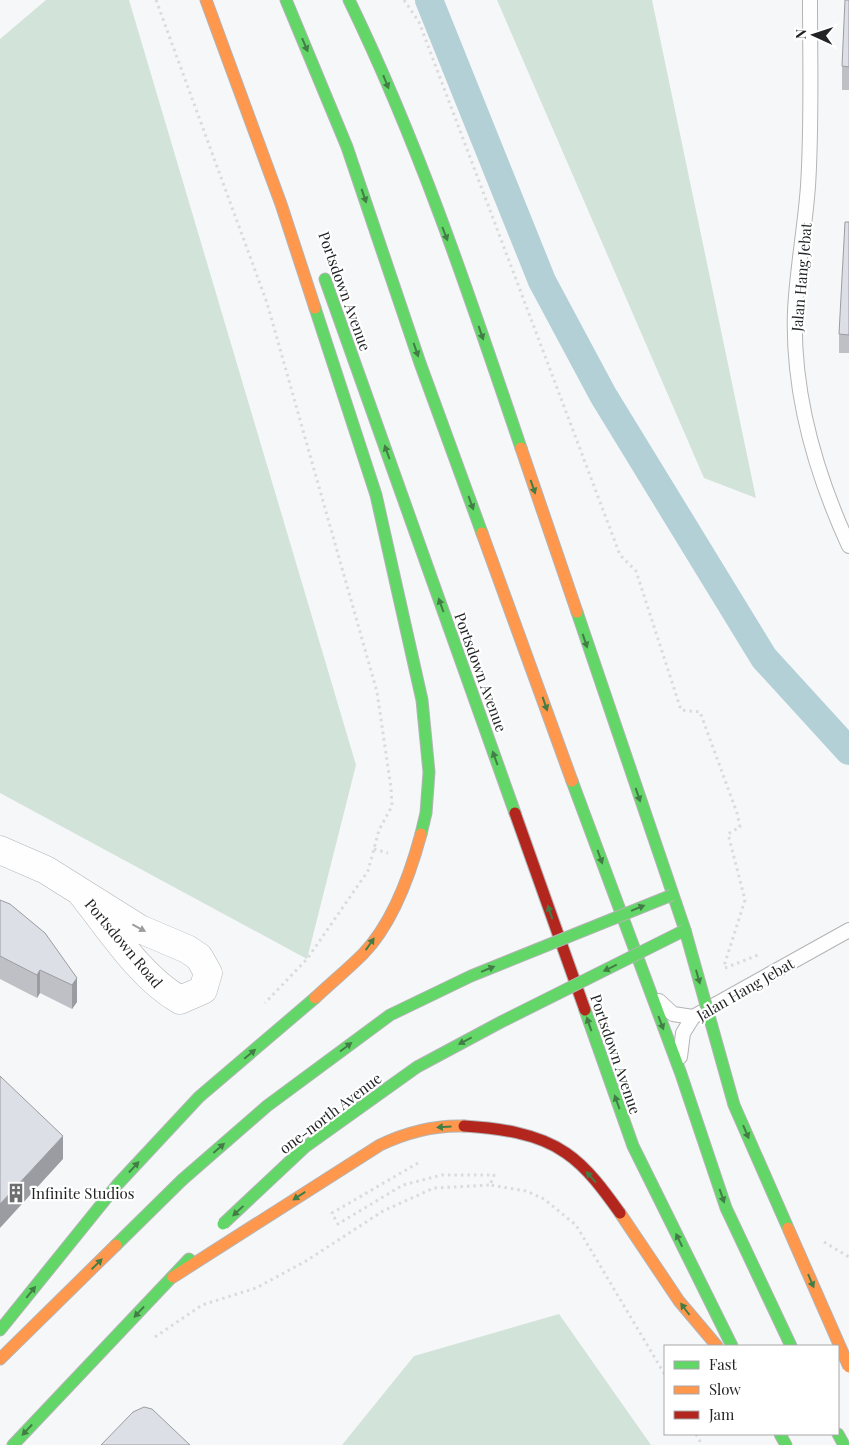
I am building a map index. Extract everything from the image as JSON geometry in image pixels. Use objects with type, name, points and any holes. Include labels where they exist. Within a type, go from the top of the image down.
[{"type":"main road","points":[[0,1330],[117,1185],[199,1097],[282,1027],[364,953],[388,919],[413,865],[426,813],[429,772],[422,700],[376,494],[281,204],[206,0]]},
{"type":"main road","points":[[286,0],[347,147],[420,363],[647,987],[681,1074],[726,1208],[791,1345]]},
{"type":"main road","points":[[349,0],[367,37],[402,122],[466,287],[685,930],[734,1105],[839,1345]]},
{"type":"main road","name":"Portsdown Avenue","points":[[323,272],[632,1146],[732,1345]]},
{"type":"main road","points":[[0,1359],[182,1180],[267,1106],[390,1015],[470,976],[672,895]]},
{"type":"main road","name":"one-north Avenue","points":[[13,1445],[217,1231],[305,1147],[417,1067],[501,1022],[685,930]]},
{"type":"main road","points":[[172,1277],[376,1146],[428,1128],[472,1124],[540,1139],[572,1156],[603,1191],[636,1234],[663,1280],[700,1329],[716,1345]]},
{"type":"main road","points":[[839,1345],[849,1368]]},
{"type":"street","name":"Portsdown Road","points":[[0,850],[46,870],[82,894]]},
{"type":"lane","name":"Jalan Hang Jebat","points":[[810,0],[809,160],[795,311],[796,362],[799,390],[812,448],[827,496],[849,546]]},
{"type":"lane","name":"Jalan Hang Jebat","points":[[681,1074],[680,1050],[683,1033],[693,1017],[849,930]]},
{"type":"lane","points":[[647,987],[673,1014],[693,1017]]},
{"type":"path","points":[[156,0],[267,303],[377,692],[392,806],[379,830],[374,849],[388,853],[386,861]]},
{"type":"path","points":[[404,0],[419,22],[620,555],[636,571],[681,710],[700,712],[737,813],[740,827],[728,834],[745,900],[723,969],[762,953]]},
{"type":"path","points":[[418,1163],[332,1213],[338,1224],[403,1185],[442,1174],[494,1175],[490,1185]]},
{"type":"path","points":[[151,1342],[202,1305],[256,1288],[306,1261],[383,1212],[434,1188],[490,1185],[526,1191],[544,1200],[576,1225],[664,1373]]},
{"type":"shaded area","points":[[46,0],[129,0],[356,765],[307,959],[0,793],[0,39]]},
{"type":"shaded area","points":[[497,0],[652,0],[756,498],[704,478]]},
{"type":"shaded area","points":[[559,1314],[651,1445],[342,1445],[414,1356]]},
{"type":"building","points":[[845,0],[849,0],[849,67],[842,66]]},
{"type":"building","points":[[845,222],[849,222],[849,335],[839,334]]},
{"type":"building","points":[[0,900],[10,904],[45,933],[77,978],[72,985],[40,970],[37,975],[0,956]]},
{"type":"building","name":"Infinite Studios","points":[[0,1076],[63,1136],[0,1204]]},
{"type":"building","points":[[144,1407],[152,1409],[190,1445],[101,1445],[133,1412]]},
{"type":"waterway","points":[[429,0],[542,281],[603,395],[764,658],[849,751]]},
{"type":"traffic: fast","points":[[286,0],[347,147],[420,363],[482,533]]},
{"type":"traffic: fast","points":[[349,0],[421,165],[463,278],[521,448]]},
{"type":"traffic: fast","points":[[325,279],[515,813]]},
{"type":"traffic: fast","points":[[315,308],[376,495],[422,700],[429,772],[426,813],[421,834]]},
{"type":"traffic: fast","points":[[577,612],[685,930]]},
{"type":"traffic: fast","points":[[572,781],[681,1074],[726,1208],[791,1345]]},
{"type":"traffic: fast","points":[[182,1180],[267,1106],[390,1015],[471,976],[672,895]]},
{"type":"traffic: fast","points":[[223,1224],[305,1147],[417,1067],[501,1022],[685,930]]},
{"type":"traffic: fast","points":[[685,930],[734,1105],[788,1228]]},
{"type":"traffic: fast","points":[[0,1330],[117,1185],[199,1097],[315,998]]},
{"type":"traffic: fast","points":[[585,1010],[633,1146],[732,1345]]},
{"type":"traffic: fast","points":[[116,1245],[182,1180]]},
{"type":"traffic: fast","points":[[13,1445],[189,1259]]},
{"type":"traffic: fast","points":[[781,1435],[786,1445]]},
{"type":"traffic: fast","points":[[839,1435],[844,1445]]},
{"type":"traffic: slow","points":[[206,0],[281,204],[315,308]]},
{"type":"traffic: slow","points":[[521,448],[577,612]]},
{"type":"traffic: slow","points":[[482,533],[572,781]]},
{"type":"traffic: slow","points":[[315,998],[374,942],[392,913],[406,882],[421,834]]},
{"type":"traffic: slow","points":[[173,1277],[380,1145],[400,1136],[421,1130],[464,1126]]},
{"type":"traffic: slow","points":[[620,1213],[679,1301],[716,1345]]},
{"type":"traffic: slow","points":[[788,1228],[849,1367]]},
{"type":"traffic: slow","points":[[0,1359],[116,1245]]},
{"type":"traffic: jam","points":[[515,813],[585,1010]]},
{"type":"traffic: jam","points":[[464,1126],[517,1133],[555,1146],[574,1159],[589,1173],[620,1213]]},
{"type":"place","name":"Infinite Studios","points":[[16,1193]]}]
